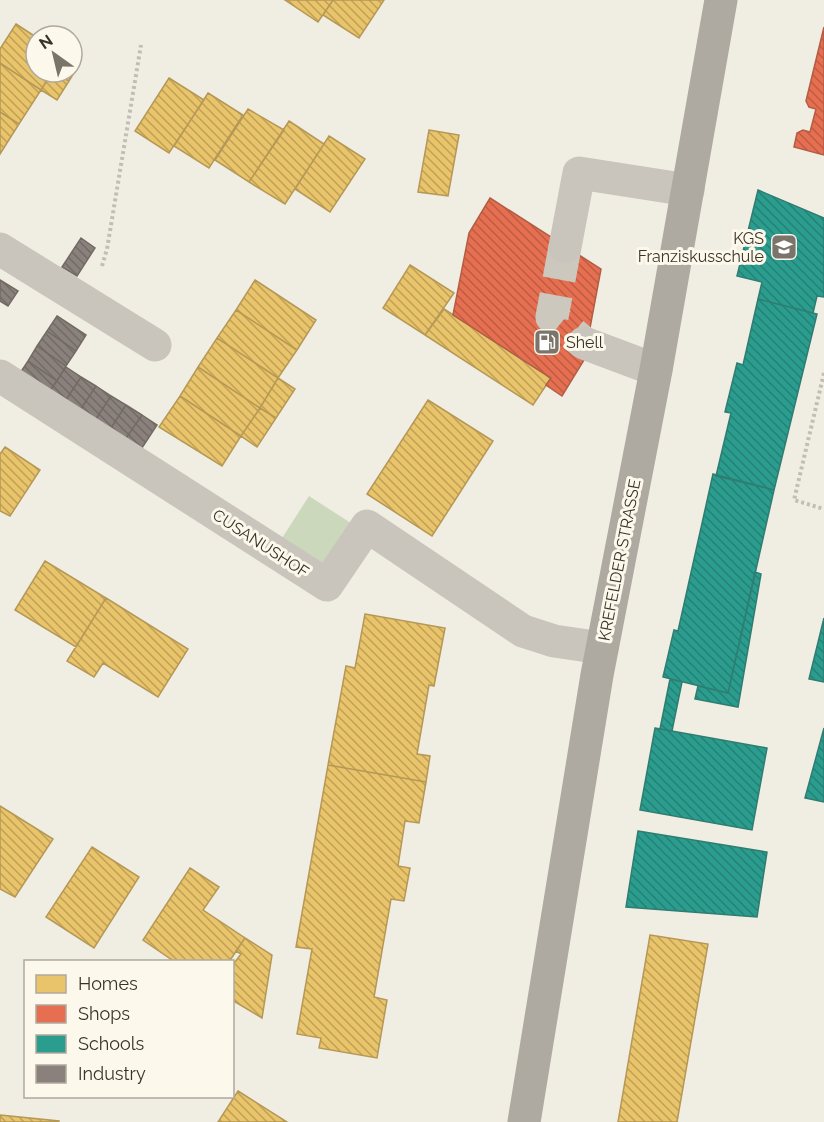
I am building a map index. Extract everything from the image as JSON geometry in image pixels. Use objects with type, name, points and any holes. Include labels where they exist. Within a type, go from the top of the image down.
[{"type":"main road","name":"KREFELDER STRASSE","points":[[524,1122],[602,648],[656,370],[721,0]]},
{"type":"street","points":[[565,247],[579,173],[688,190]]},
{"type":"street","points":[[0,249],[155,345]]},
{"type":"street","points":[[584,343],[656,370]]},
{"type":"street","name":"CUSANUSHOF","points":[[0,376],[327,585],[367,526],[523,631],[554,641],[602,648]]},
{"type":"path","points":[[90,305],[107,249],[141,45]]},
{"type":"path","points":[[824,373],[794,500],[824,509]]},
{"type":"green space","points":[[309,496],[357,527],[325,576],[277,546]]},
{"type":"building: Homes","points":[[285,0],[333,0],[318,22]]},
{"type":"building: Homes","points":[[333,0],[384,0],[359,38],[323,15]]},
{"type":"building: Homes","points":[[16,24],[24,29],[24,79],[0,63],[0,49]]},
{"type":"building: Homes","points":[[0,63],[24,79],[24,84],[32,84],[41,90],[19,124],[0,112]]},
{"type":"building: Homes","points":[[169,78],[204,100],[169,153],[135,131]]},
{"type":"building: Homes","points":[[32,84],[45,84],[41,90]]},
{"type":"building: Homes","points":[[45,84],[67,84],[57,100],[41,90]]},
{"type":"building: Homes","points":[[208,93],[243,115],[209,168],[174,146]]},
{"type":"building: Homes","points":[[248,109],[284,130],[249,182],[215,160]]},
{"type":"building: Homes","points":[[0,112],[19,124],[0,154]]},
{"type":"building: Homes","points":[[289,121],[324,144],[285,204],[249,182]]},
{"type":"building: Homes","points":[[429,130],[459,135],[448,196],[418,192]]},
{"type":"building: Homes","points":[[329,136],[365,159],[330,212],[295,189]]},
{"type":"building: Homes","points":[[410,265],[454,293],[425,335],[383,308]]},
{"type":"building: Homes","points":[[255,280],[316,320],[297,350],[236,310]]},
{"type":"building: Homes","points":[[444,309],[551,378],[533,405],[425,335]]},
{"type":"building: Homes","points":[[236,310],[297,350],[278,378],[217,338]]},
{"type":"building: Homes","points":[[217,338],[278,378],[260,408],[198,367]]},
{"type":"building: Homes","points":[[198,367],[260,408],[241,436],[180,396]]},
{"type":"building: Homes","points":[[278,378],[295,389],[276,418],[260,408]]},
{"type":"building: Homes","points":[[180,396],[241,436],[222,466],[159,427]]},
{"type":"building: Homes","points":[[428,400],[493,441],[432,536],[367,494]]},
{"type":"building: Homes","points":[[260,408],[276,418],[257,447],[241,436]]},
{"type":"building: Homes","points":[[5,447],[40,470],[10,516],[0,511],[0,454]]},
{"type":"building: Homes","points":[[45,561],[106,598],[76,647],[15,610]]},
{"type":"building: Homes","points":[[106,598],[188,649],[158,697],[103,663],[94,677],[67,661]]},
{"type":"building: Homes","points":[[365,614],[445,628],[434,686],[429,685],[417,754],[430,756],[426,782],[328,765],[346,666],[355,668]]},
{"type":"building: Homes","points":[[328,765],[426,782],[419,823],[405,821],[398,866],[410,868],[404,901],[391,899],[374,997],[387,1000],[377,1058],[319,1048],[321,1038],[297,1034],[312,949],[296,947]]},
{"type":"building: Homes","points":[[0,806],[53,839],[15,897],[0,889]]},
{"type":"building: Homes","points":[[92,847],[139,877],[94,948],[46,917]]},
{"type":"building: Homes","points":[[190,868],[219,887],[203,910],[245,938],[230,960],[172,960],[143,940]]},
{"type":"building: Homes","points":[[650,935],[708,944],[677,1122],[618,1122]]},
{"type":"building: Homes","points":[[245,938],[272,955],[262,1018],[234,1001],[234,963],[241,954],[236,951]]},
{"type":"building: Homes","points":[[238,1091],[287,1122],[218,1122]]},
{"type":"building: Homes","points":[[0,1115],[59,1121],[59,1122],[0,1122]]},
{"type":"building: Shops","points":[[824,27],[824,155],[794,147],[797,133],[803,130],[810,132],[816,109],[809,107],[806,101]]},
{"type":"building: Shops","points":[[490,198],[601,269],[584,360],[562,396],[546,385],[551,378],[453,315],[469,233]]},
{"type":"building: Schools","name":"KGS Franziskusschule","points":[[758,190],[824,218],[824,297],[817,296],[813,313],[758,299],[762,282],[737,276]]},
{"type":"building: Schools","points":[[758,299],[817,314],[774,490],[716,476],[731,413],[725,412],[737,363],[743,365]]},
{"type":"building: Schools","points":[[713,474],[774,490],[728,693],[663,677],[674,630],[678,631]]},
{"type":"building: Schools","points":[[755,572],[761,574],[738,707],[695,699],[698,686],[728,693]]},
{"type":"building: Schools","points":[[824,618],[824,682],[809,679]]},
{"type":"building: Schools","points":[[670,679],[682,682],[672,731],[660,729]]},
{"type":"building: Schools","points":[[655,728],[767,748],[752,830],[640,810]]},
{"type":"building: Schools","points":[[824,728],[824,802],[805,798]]},
{"type":"building: Schools","points":[[638,831],[767,852],[757,917],[626,907]]},
{"type":"building: Industry","points":[[81,238],[95,248],[77,276],[62,267]]},
{"type":"building: Industry","points":[[0,280],[18,291],[8,306],[0,301]]},
{"type":"building: Industry","points":[[57,316],[86,335],[76,351],[47,331]]},
{"type":"building: Industry","points":[[47,331],[76,351],[66,366],[37,346]]},
{"type":"building: Industry","points":[[37,346],[66,366],[57,381],[28,361]]},
{"type":"building: Industry","points":[[28,361],[57,381],[47,395],[18,376]]},
{"type":"building: Industry","points":[[66,367],[81,377],[62,406],[47,395]]},
{"type":"building: Industry","points":[[81,377],[96,386],[77,415],[62,406]]},
{"type":"building: Industry","points":[[96,386],[111,396],[92,425],[77,415]]},
{"type":"building: Industry","points":[[111,396],[126,405],[107,434],[92,425]]},
{"type":"building: Industry","points":[[126,405],[142,415],[122,444],[107,434]]},
{"type":"building: Industry","points":[[142,415],[157,425],[138,454],[122,444]]},
{"type":"tunnel","points":[[565,247],[552,317],[584,343]]},
{"type":"place","name":"KGS Franziskusschule","points":[[784,247]]},
{"type":"place","name":"Shell","points":[[547,342]]}]
